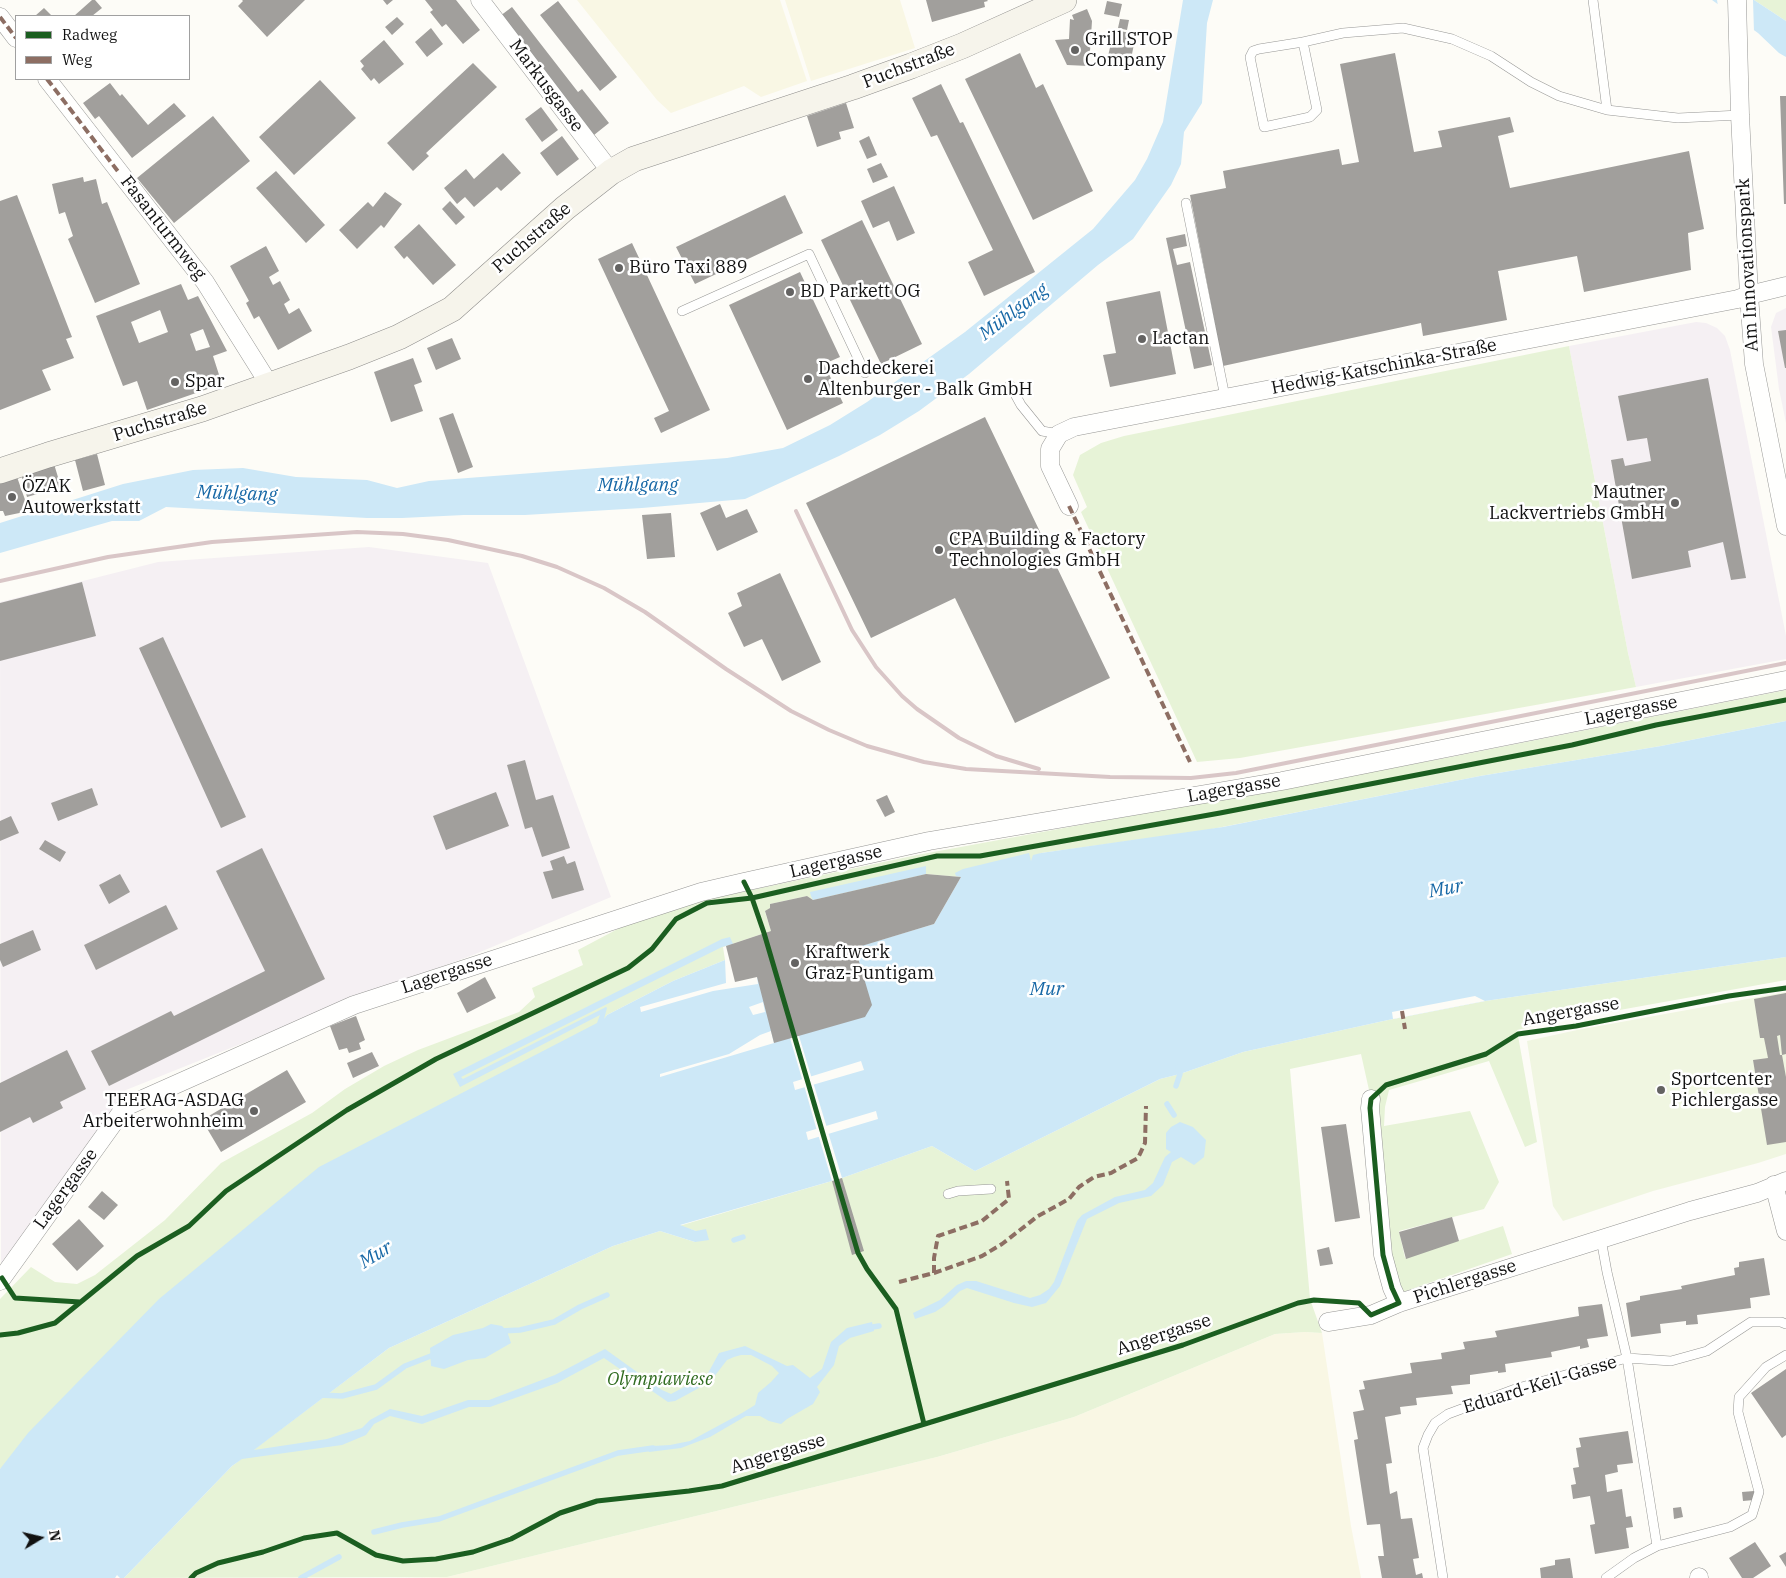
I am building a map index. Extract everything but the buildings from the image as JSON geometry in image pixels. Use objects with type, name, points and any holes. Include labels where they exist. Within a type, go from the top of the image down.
[{"type":"main road","name":"Puchstraße","points":[[0,471],[189,414],[349,357],[399,337],[452,308],[565,208],[611,172],[634,159],[854,87],[962,46],[1064,0]]},
{"type":"street","name":"Markusgasse","points":[[480,0],[611,172]]},
{"type":"street","name":"Am Innovationspark","points":[[1737,0],[1740,115],[1754,364],[1786,526]]},
{"type":"street","points":[[0,17],[15,37]]},
{"type":"street","name":"Fasanturmweg","points":[[49,80],[205,282],[239,335],[267,385]]},
{"type":"street","name":"Hedwig-Katschinka-Straße","points":[[1059,434],[1074,427],[1738,299],[1786,286]]},
{"type":"street","points":[[1059,434],[1050,449],[1050,466],[1069,506]]},
{"type":"street","name":"Lagergasse","points":[[0,1281],[125,1107],[354,1005],[701,892],[744,882],[929,841],[1282,781],[1786,680]]},
{"type":"street","points":[[1371,1099],[1370,1108],[1383,1255],[1398,1303]]},
{"type":"street","points":[[1780,1183],[1786,1231]]},
{"type":"street","name":"Pichlergasse","points":[[1328,1322],[1371,1315],[1398,1303],[1690,1211],[1757,1193],[1780,1183]]},
{"type":"lane","points":[[1593,0],[1607,110]]},
{"type":"lane","points":[[1303,42],[1317,110],[1310,117],[1264,127],[1250,56],[1253,51],[1258,48],[1303,42],[1343,33],[1403,28],[1452,39],[1491,56],[1531,82],[1559,96],[1607,110],[1678,118],[1740,115]]},
{"type":"lane","points":[[1186,203],[1225,398]]},
{"type":"lane","points":[[682,311],[809,254],[865,373]]},
{"type":"lane","points":[[1010,385],[1021,405],[1042,431],[1059,434]]},
{"type":"lane","points":[[948,1194],[958,1191],[991,1190]]},
{"type":"lane","points":[[1602,1238],[1607,1272],[1627,1358]]},
{"type":"lane","name":"Eduard-Keil-Gasse","points":[[1443,1578],[1423,1448],[1435,1423],[1448,1414],[1518,1388],[1627,1358],[1671,1361],[1707,1351],[1751,1322],[1781,1322],[1786,1324]]},
{"type":"lane","points":[[1606,1578],[1634,1558],[1657,1546],[1730,1527],[1752,1515],[1759,1492],[1738,1412],[1739,1397],[1766,1367],[1786,1355]]},
{"type":"lane","name":"Eduard-Keil-Gasse","points":[[1627,1358],[1657,1546]]},
{"type":"shaded area","points":[[577,0],[780,0],[807,81],[761,97],[744,86],[671,113],[657,100]]},
{"type":"shaded area","points":[[785,0],[900,0],[915,48],[811,81]]},
{"type":"shaded area","points":[[1786,308],[1786,423],[1779,389],[1771,327],[1776,313]]},
{"type":"shaded area","name":"Mautner Lackvertriebs GmbH","points":[[1696,322],[1706,323],[1717,328],[1725,336],[1730,350],[1786,636],[1786,659],[1636,687],[1569,346]]},
{"type":"shaded area","points":[[369,547],[488,563],[611,897],[473,955],[343,1003],[126,1090],[1,1277],[0,602],[158,562]]},
{"type":"shaded area","points":[[1322,1333],[1351,1526],[1361,1578],[389,1578],[447,1577],[937,1457],[1074,1417],[1275,1334]]},
{"type":"green space","points":[[1754,0],[1786,0],[1786,21],[1757,2]]},
{"type":"green space","points":[[1569,346],[1636,687],[1240,758],[1197,762],[1081,512],[1087,507],[1073,475],[1080,455],[1101,443],[1124,436]]},
{"type":"green space","points":[[1786,690],[1786,721],[1661,746],[1480,776],[1202,831],[1041,853],[1031,861],[961,877],[926,874],[813,900],[807,896],[770,904],[770,908],[765,912],[771,931],[723,947],[725,960],[673,981],[607,1015],[603,1022],[0,1469],[0,1299],[31,1267],[55,1282],[77,1284],[95,1275],[165,1220],[221,1163],[312,1113],[345,1089],[384,1066],[418,1050],[519,1012],[535,997],[532,988],[583,965],[578,950],[627,924],[704,900],[917,855],[1451,757]]},
{"type":"green space","name":"Olympiawiese","points":[[1786,957],[1786,980],[1517,1030],[1537,1142],[1525,1147],[1489,1061],[1389,1090],[1385,1107],[1384,1126],[1470,1111],[1499,1182],[1484,1209],[1399,1231],[1405,1258],[1503,1226],[1512,1254],[1403,1292],[1392,1288],[1371,1099],[1361,1054],[1290,1069],[1310,1299],[1322,1333],[1275,1334],[1074,1417],[937,1457],[447,1577],[124,1578],[232,1466],[389,1348],[613,1246],[660,1231],[695,1242],[696,1231],[679,1226],[842,1178],[932,1146],[975,1171],[1160,1079],[1243,1052],[1485,1001]]},
{"type":"green space","name":"Sportcenter Pichlergasse","points":[[1786,992],[1786,1154],[1653,1191],[1563,1221],[1553,1206],[1527,1041],[1577,1030]]},
{"type":"water","name":"Mühlgang","points":[[1183,0],[1213,0],[1207,23],[1202,103],[1184,132],[1181,164],[1171,185],[1133,239],[1098,265],[969,374],[919,411],[880,435],[839,456],[745,499],[642,508],[525,515],[402,518],[367,518],[166,507],[139,521],[112,521],[0,553],[0,523],[123,484],[193,470],[243,468],[296,477],[367,480],[397,488],[429,481],[727,458],[783,448],[830,425],[867,402],[965,332],[1093,229],[1135,180],[1147,159],[1163,122]]},
{"type":"water","points":[[1712,0],[1754,0],[1786,21],[1786,57],[1779,53],[1758,33]]},
{"type":"water","name":"Mur","points":[[1786,721],[1786,957],[1485,1001],[1243,1052],[1160,1079],[975,1171],[932,1146],[842,1178],[680,1225],[696,1231],[706,1229],[709,1240],[695,1242],[660,1231],[613,1246],[389,1348],[254,1450],[327,1439],[362,1428],[370,1420],[390,1409],[422,1416],[468,1400],[489,1400],[555,1375],[605,1349],[662,1390],[671,1394],[707,1375],[719,1353],[745,1346],[787,1366],[793,1365],[810,1378],[822,1369],[831,1342],[847,1328],[872,1322],[874,1331],[850,1338],[839,1346],[834,1365],[817,1387],[820,1392],[813,1404],[781,1424],[760,1416],[746,1416],[710,1437],[681,1448],[649,1452],[647,1448],[653,1446],[690,1441],[742,1413],[755,1405],[758,1393],[779,1373],[772,1366],[751,1355],[741,1355],[727,1360],[710,1382],[675,1401],[668,1402],[604,1358],[557,1383],[490,1407],[469,1407],[422,1424],[390,1416],[374,1424],[366,1435],[342,1445],[242,1459],[232,1466],[124,1578],[120,1578],[117,1575],[115,1578],[0,1578],[0,1469],[28,1433],[159,1299],[319,1167],[597,1023],[600,1015],[460,1087],[453,1074],[722,939],[730,937],[733,944],[722,947],[461,1077],[463,1079],[606,1007],[604,1019],[607,1015],[673,981],[725,960],[726,983],[640,1007],[641,1012],[713,991],[758,984],[757,977],[934,924],[961,877],[956,876],[955,873],[963,869],[1029,853],[1031,861],[1033,855],[1041,853],[1223,827],[1480,776],[1661,746]],"holes":[[[763,1002],[765,1012],[753,1015],[749,1007]],[[771,1031],[774,1043],[660,1077],[660,1074],[729,1054],[760,1035]],[[861,1061],[864,1070],[795,1090],[793,1082]],[[876,1111],[878,1119],[808,1140],[806,1132]]]},
{"type":"water","points":[[926,866],[926,874],[813,900],[810,892]]},
{"type":"water","points":[[1180,1122],[1193,1127],[1206,1140],[1204,1157],[1194,1165],[1181,1157],[1172,1162],[1163,1185],[1151,1196],[1119,1203],[1087,1219],[1060,1286],[1046,1303],[1032,1307],[967,1288],[960,1291],[935,1312],[915,1319],[913,1313],[940,1300],[957,1285],[966,1281],[976,1281],[1030,1298],[1040,1295],[1049,1289],[1054,1282],[1077,1221],[1082,1215],[1115,1197],[1145,1190],[1153,1183],[1165,1157],[1171,1152],[1166,1149],[1166,1133],[1171,1127]]},
{"type":"water","points":[[491,1324],[502,1326],[507,1331],[511,1343],[485,1358],[468,1360],[444,1369],[431,1366],[430,1348],[453,1335],[483,1328]]},
{"type":"pier","points":[[1717,0],[1753,0],[1754,32],[1718,6]]},
{"type":"pier","points":[[1475,996],[1485,1001],[1393,1019],[1392,1012]]},
{"type":"pier","points":[[799,1036],[812,1079],[803,1082],[790,1038]]},
{"type":"pier","points":[[813,1082],[827,1128],[817,1131],[804,1085]]},
{"type":"pier","points":[[828,1132],[842,1178],[832,1181],[818,1134]]},
{"type":"waterway","points":[[1176,1086],[1180,1074],[1178,1067]]},
{"type":"waterway","points":[[1167,1104],[1174,1115]]},
{"type":"waterway","points":[[734,1240],[743,1237]]},
{"type":"waterway","points":[[501,1331],[520,1330],[554,1322],[580,1307],[607,1295]]},
{"type":"waterway","points":[[866,1328],[879,1326]]},
{"type":"waterway","points":[[318,1395],[342,1396],[376,1387],[405,1366],[436,1354]]},
{"type":"waterway","points":[[374,1532],[439,1519],[618,1453],[653,1448]]},
{"type":"waterway","points":[[301,1578],[339,1557]]},
{"type":"railway","points":[[796,511],[852,630],[876,667],[902,696],[917,709],[959,738],[996,756],[1039,769]]},
{"type":"railway","points":[[0,581],[108,557],[212,542],[357,532],[403,534],[448,540],[522,556],[557,567],[604,588],[645,612],[726,669],[791,711],[867,746],[924,762],[966,769],[1110,777],[1191,778],[1236,773],[1786,663]]},
{"type":"marked path","points":[[0,17],[15,37]]},
{"type":"marked path","points":[[48,80],[120,174]]},
{"type":"marked path","points":[[1069,506],[1190,762]]},
{"type":"marked path","points":[[1402,1011],[1405,1029]]},
{"type":"marked path","points":[[899,1282],[934,1273],[982,1256],[1002,1244],[1038,1216],[1069,1199],[1079,1187],[1094,1177],[1111,1173],[1138,1158],[1145,1143],[1146,1106]]},
{"type":"marked path","points":[[934,1273],[934,1258],[938,1236],[982,1221],[1009,1199],[1007,1181]]},
{"type":"cycle path","points":[[0,1335],[18,1333],[55,1323],[137,1256],[189,1226],[226,1191],[347,1110],[436,1059],[628,968],[652,949],[676,919],[707,903],[752,898],[937,856],[980,856],[1220,813],[1572,745],[1656,725],[1786,700]]},
{"type":"cycle path","points":[[744,882],[752,898],[764,933],[858,1253],[867,1269],[896,1309],[924,1424]]},
{"type":"cycle path","name":"Angergasse","points":[[191,1578],[196,1573],[218,1563],[263,1552],[304,1538],[337,1533],[376,1555],[403,1561],[436,1559],[473,1552],[511,1539],[560,1513],[597,1501],[722,1486],[1183,1345],[1298,1303],[1314,1300],[1359,1303],[1371,1315],[1399,1303],[1392,1288],[1383,1255],[1370,1108],[1371,1099],[1386,1085],[1486,1054],[1518,1034],[1576,1026],[1729,996],[1786,988]]},
{"type":"cycle path","points":[[2,1278],[15,1298],[80,1302]]},
{"type":"place","name":"Grill STOP Company","points":[[1075,50]]},
{"type":"place","name":"Büro Taxi 889","points":[[619,268]]},
{"type":"place","name":"BD Parkett OG","points":[[790,292]]},
{"type":"place","name":"Lactan","points":[[1142,339]]},
{"type":"place","name":"Dachdeckerei Altenburger - Balk GmbH","points":[[808,379]]},
{"type":"place","name":"Spar","points":[[175,382]]},
{"type":"place","name":"ÖZAK Autowerkstatt","points":[[12,497]]},
{"type":"place","name":"Mautner Lackvertriebs GmbH","points":[[1675,503]]},
{"type":"place","name":"CPA Building & Factory Technologies GmbH","points":[[939,550]]},
{"type":"place","name":"Kraftwerk Graz-Puntigam","points":[[795,963]]},
{"type":"place","name":"Sportcenter Pichlergasse","points":[[1661,1090]]},
{"type":"place","name":"TEERAG-ASDAG Arbeiterwohnheim","points":[[254,1111]]}]
